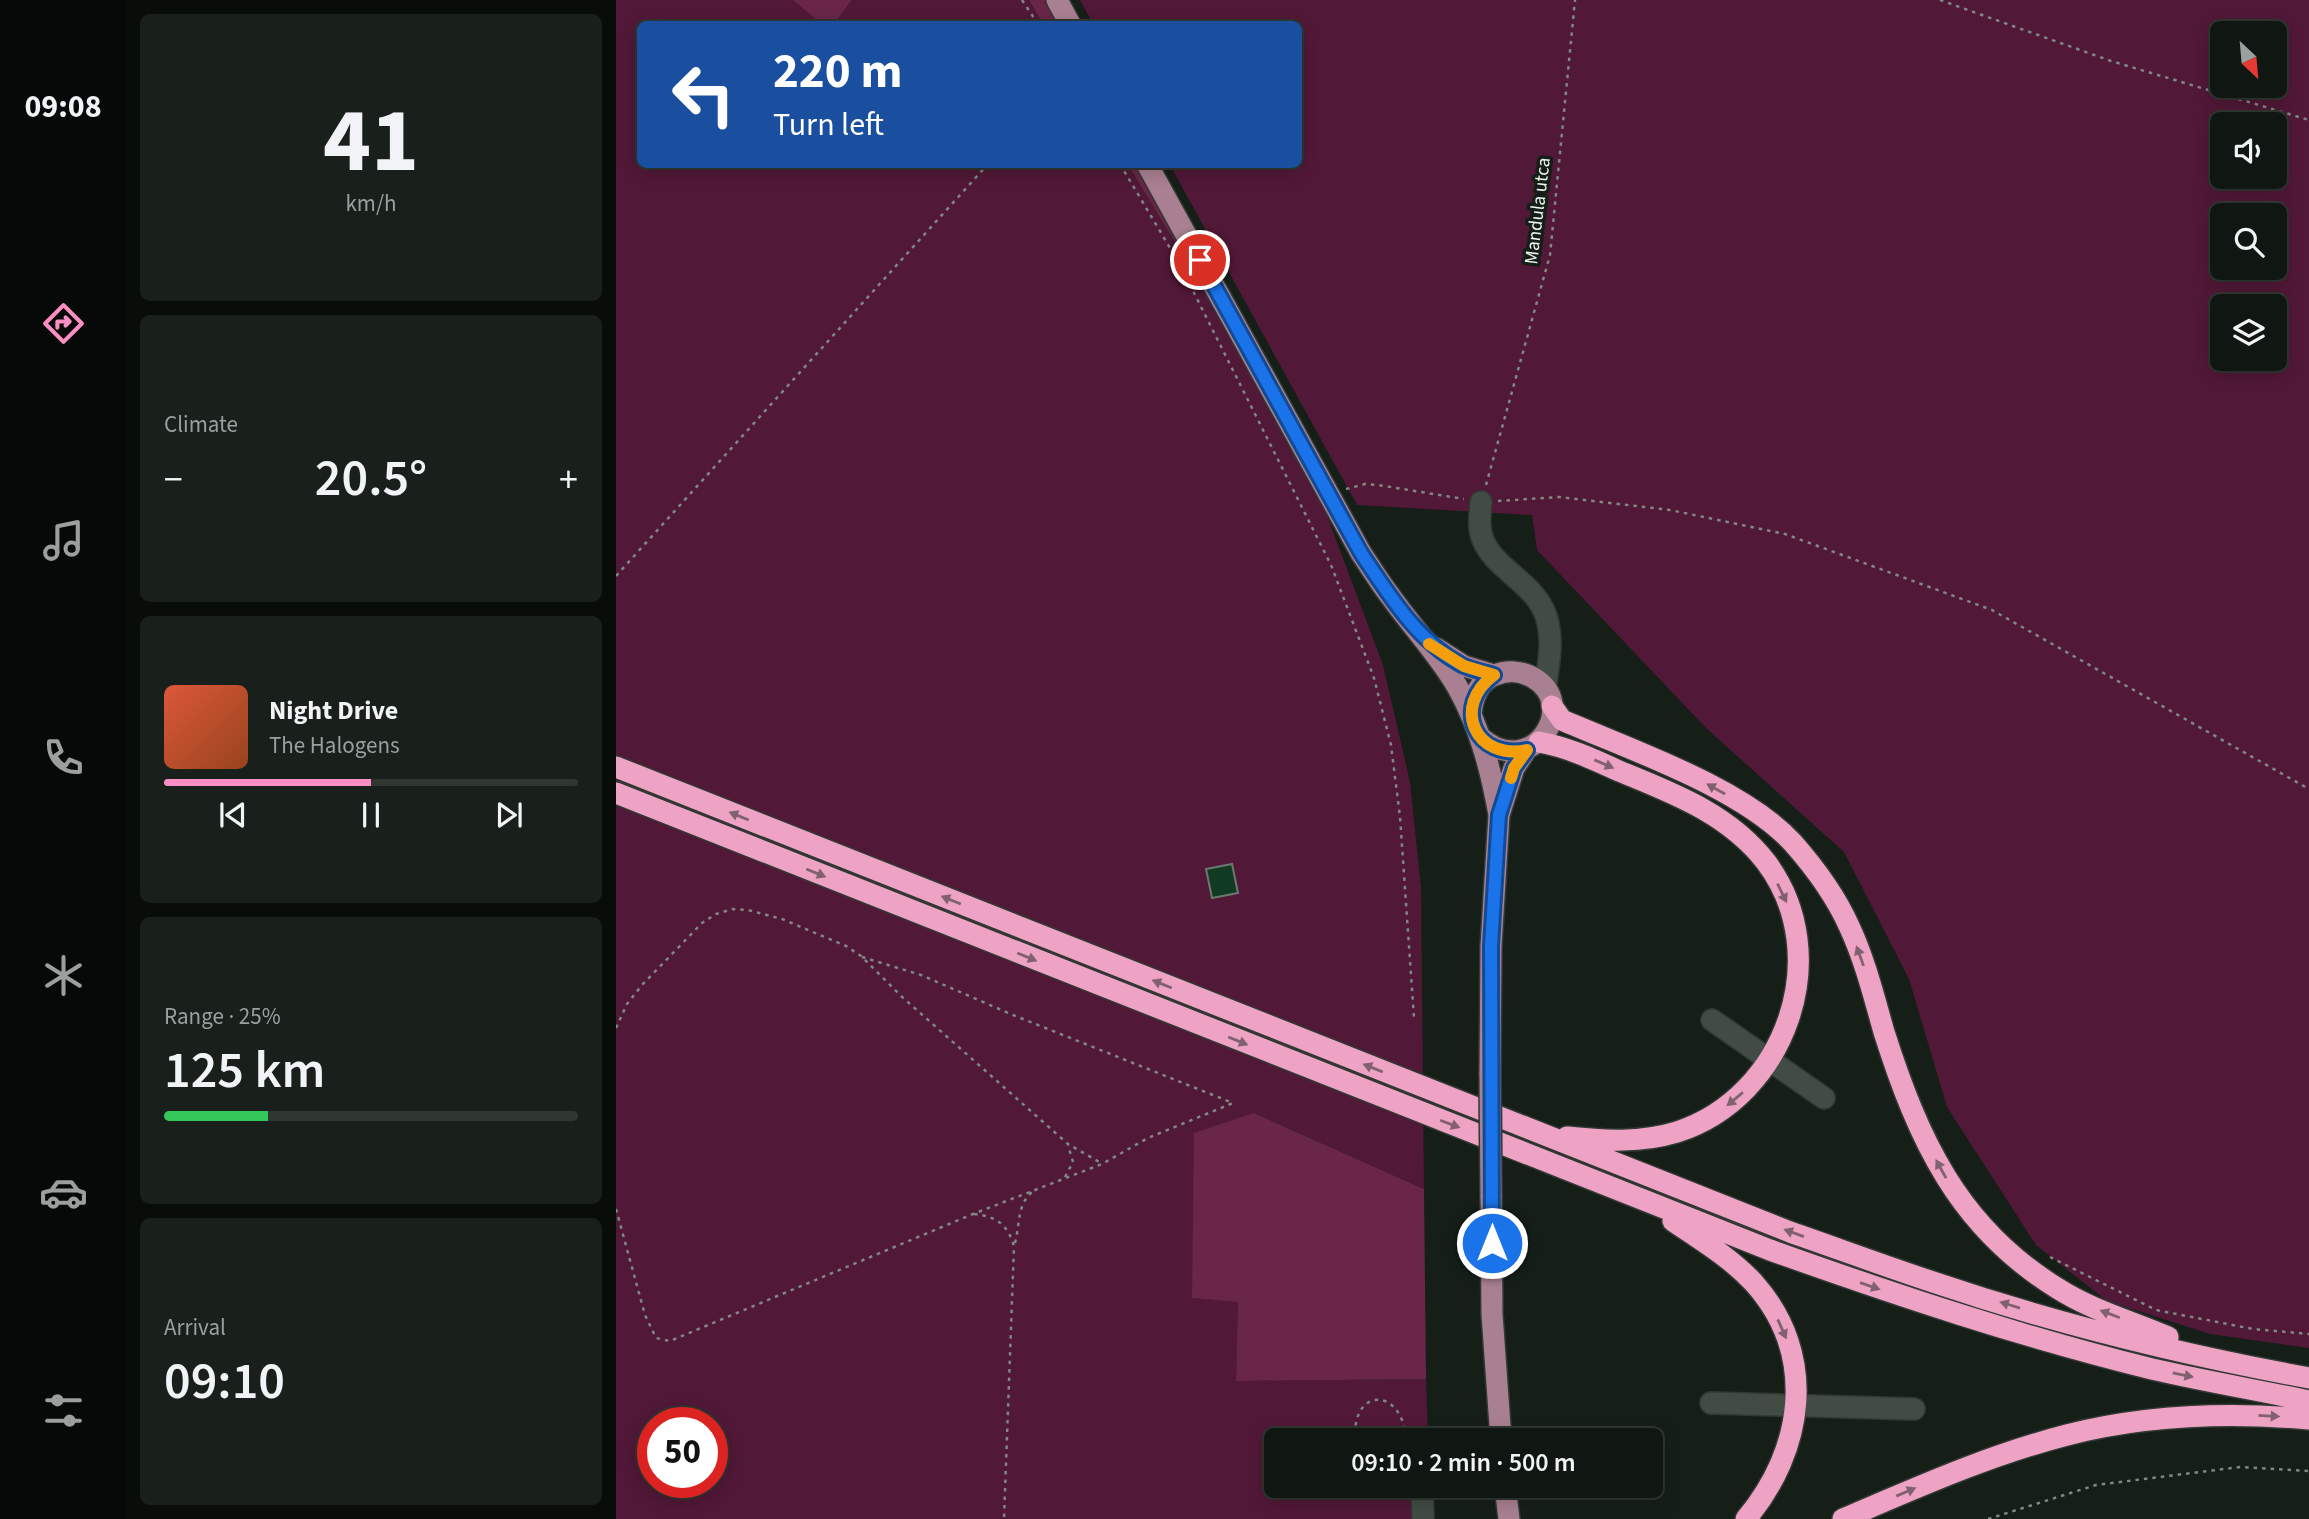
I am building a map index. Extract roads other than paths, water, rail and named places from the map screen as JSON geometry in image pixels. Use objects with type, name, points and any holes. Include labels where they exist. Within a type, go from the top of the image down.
[{"type":"highway","points":[[1549,697],[1562,720],[1709,784],[1753,810],[1792,842],[1826,884],[1849,926],[1903,1091],[1948,1182],[1978,1222],[2012,1255],[2057,1288],[2096,1308],[2218,1359]]},
{"type":"highway","points":[[1533,746],[1568,749],[1680,796],[1714,815],[1741,835],[1767,863],[1786,900],[1797,939],[1799,978],[1792,1013],[1771,1059],[1750,1086],[1728,1105],[1678,1132],[1642,1139],[1606,1141],[1537,1133]]},
{"type":"highway","points":[[616,767],[1790,1232],[1938,1284],[2058,1320],[2309,1378]]},
{"type":"highway","points":[[616,793],[1782,1254],[1970,1318],[2154,1369],[2309,1401]]},
{"type":"highway","points":[[1646,1201],[1735,1264],[1755,1284],[1773,1310],[1786,1337],[1795,1369],[1797,1406],[1788,1448],[1764,1497],[1746,1519]]},
{"type":"highway","points":[[1843,1519],[1958,1471],[2067,1435],[2138,1421],[2216,1415],[2309,1419]]},
{"type":"main road","points":[[1056,0],[1068,21]]},
{"type":"main road","points":[[1149,168],[1361,553],[1392,598],[1429,643],[1457,687],[1490,763],[1499,815],[1491,946],[1490,1074],[1492,1314],[1500,1428]]},
{"type":"main road","points":[[1429,643],[1464,666],[1494,675]]},
{"type":"main road","points":[[1471,715],[1476,692],[1494,675],[1510,671],[1537,679],[1549,697],[1552,719],[1547,731],[1514,768],[1499,815]]},
{"type":"main road","points":[[1480,737],[1501,751],[1514,752],[1533,746]]},
{"type":"main road","points":[[1506,1498],[1509,1519]]},
{"type":"lane","points":[[1481,502],[1480,527],[1490,553],[1532,592],[1549,624],[1549,697]]},
{"type":"lane","points":[[1526,674],[1550,642]]},
{"type":"lane","points":[[1712,1020],[1824,1098]]},
{"type":"lane","points":[[1711,1403],[1914,1409]]},
{"type":"lane","points":[[1422,1498],[1423,1519]]}]
